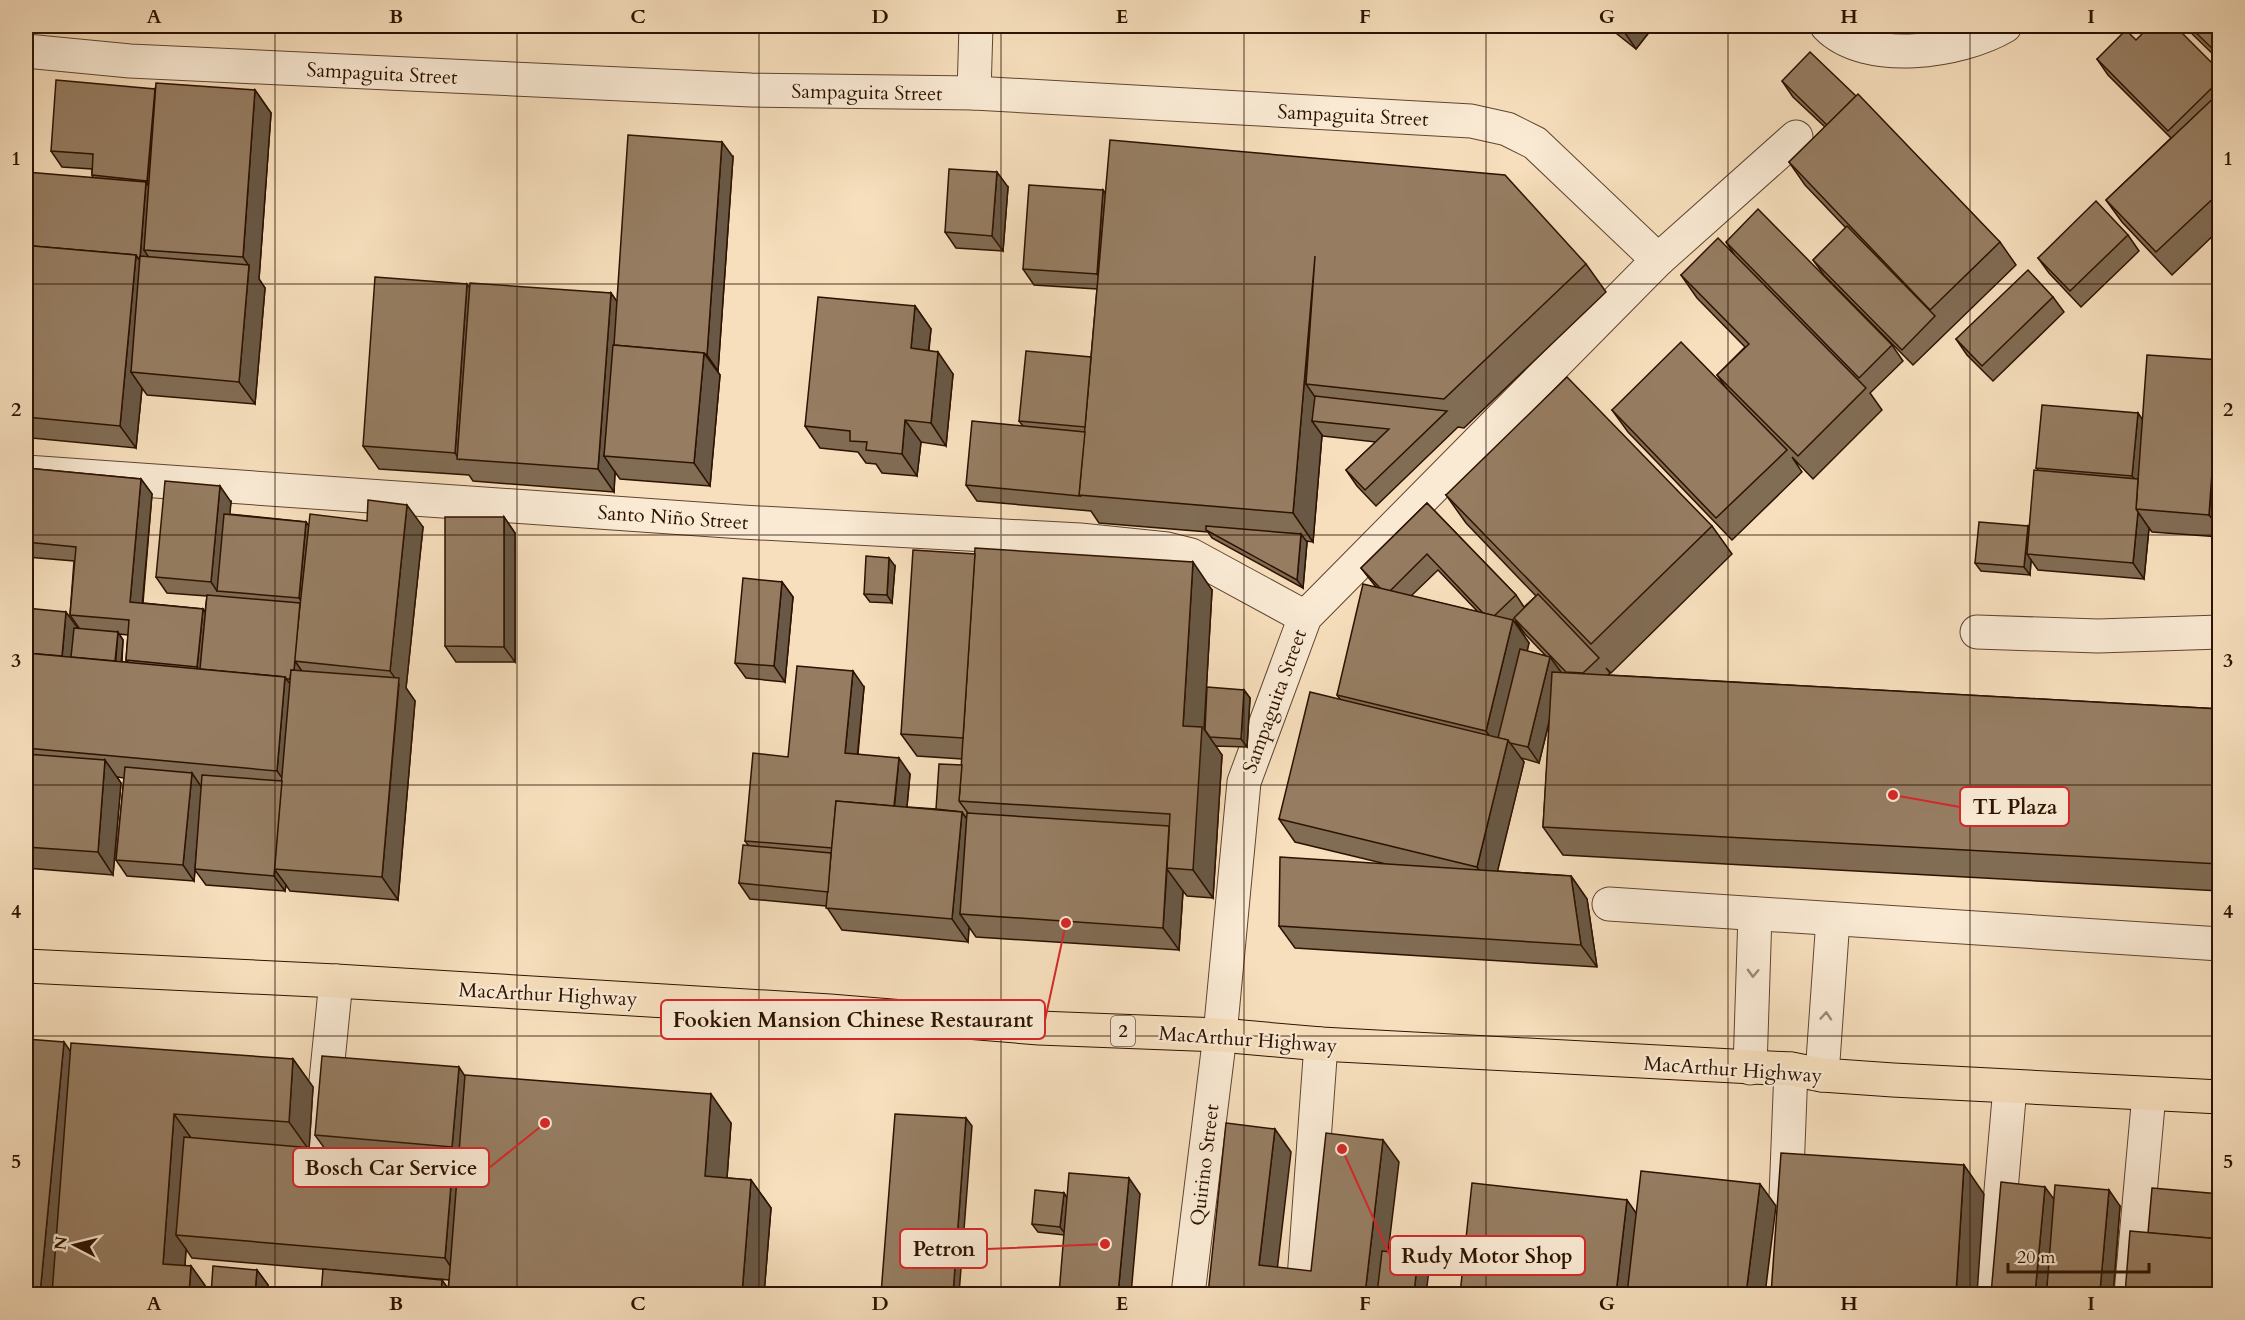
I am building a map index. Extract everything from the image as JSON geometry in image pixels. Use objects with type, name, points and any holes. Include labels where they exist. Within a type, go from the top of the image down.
[{"type":"highway","name":"MacArthur Highway","points":[[26,966],[336,981],[830,1011],[1039,1028],[1220,1035],[1321,1044],[1791,1069],[1822,1075],[2010,1087],[2220,1097]]},
{"type":"street","points":[[974,93],[976,26]]},
{"type":"street","points":[[1827,26],[1859,45],[1891,50],[1936,50],[2005,26]]},
{"type":"street","name":"Sampaguita Street","points":[[26,51],[130,61],[739,90],[974,93],[1471,122],[1507,129],[1535,143],[1658,260]]},
{"type":"street","name":"Sampaguita Street","points":[[1220,1035],[1244,782],[1305,617],[1658,260],[1796,137]]},
{"type":"street","name":"Santo Niño Street","points":[[26,472],[742,522],[1080,540],[1167,549],[1191,555],[1305,617]]},
{"type":"street","points":[[1977,632],[2098,636],[2220,632]]},
{"type":"street","points":[[1609,904],[2220,944]]},
{"type":"street","points":[[1750,1068],[1755,914]]},
{"type":"street","points":[[1822,1075],[1833,919]]},
{"type":"street","points":[[318,1160],[336,981]]},
{"type":"street","name":"Quirino Street","points":[[1188,1294],[1220,1035]]},
{"type":"street","points":[[1304,1279],[1321,1044]]},
{"type":"street","points":[[1784,1226],[1791,1069]]},
{"type":"street","points":[[1992,1294],[2010,1087]]},
{"type":"street","points":[[2131,1294],[2149,1094]]},
{"type":"building","points":[[1615,26],[1631,26],[1625,33]]},
{"type":"building","points":[[2150,26],[2175,26],[2220,71],[2220,80],[2168,131],[2097,59],[2126,30],[2136,40]]},
{"type":"building","points":[[2189,26],[2220,26],[2220,56]]},
{"type":"building","points":[[1810,52],[1856,96],[1827,125],[1782,81]]},
{"type":"building","points":[[56,80],[155,89],[147,181],[92,175],[93,154],[51,151]]},
{"type":"building","points":[[156,83],[255,90],[243,257],[144,250]]},
{"type":"building","points":[[2220,92],[2220,192],[2156,252],[2106,200]]},
{"type":"building","points":[[1858,94],[2000,242],[1930,310],[1789,162]]},
{"type":"building","points":[[628,135],[722,142],[707,355],[614,345]]},
{"type":"building","points":[[1110,140],[1505,175],[1586,264],[1444,399],[1306,384],[1315,256],[1293,513],[1079,495]]},
{"type":"building","points":[[949,169],[997,172],[992,236],[945,232]]},
{"type":"building","points":[[26,172],[146,182],[140,258],[136,255],[33,246],[26,248]]},
{"type":"building","points":[[1029,185],[1103,190],[1097,274],[1023,269]]},
{"type":"building","points":[[2096,201],[2128,235],[2070,291],[2038,258]]},
{"type":"building","points":[[1758,209],[1892,345],[1859,378],[1726,242]]},
{"type":"building","points":[[1847,226],[1935,316],[1902,350],[1813,260]]},
{"type":"building","points":[[1718,238],[1866,388],[1798,456],[1717,375],[1749,344],[1681,275]]},
{"type":"building","points":[[33,246],[136,255],[120,426],[26,417],[26,321]]},
{"type":"building","points":[[140,256],[249,265],[239,382],[131,372]]},
{"type":"building","points":[[2028,270],[2053,297],[1982,366],[1956,339]]},
{"type":"building","points":[[375,277],[467,284],[455,453],[363,446]]},
{"type":"building","points":[[470,283],[611,293],[598,469],[457,459]]},
{"type":"building","points":[[818,297],[915,306],[911,348],[938,352],[931,423],[905,420],[902,454],[866,450],[867,442],[850,441],[850,431],[805,426]]},
{"type":"building","points":[[1681,342],[1787,450],[1716,518],[1612,410]]},
{"type":"building","points":[[613,345],[704,353],[694,463],[604,456]]},
{"type":"building","points":[[1026,351],[1091,357],[1085,427],[1019,421]]},
{"type":"building","points":[[2147,355],[2220,360],[2209,515],[2136,509]]},
{"type":"building","points":[[1567,377],[1712,526],[1591,644],[1446,495]]},
{"type":"building","points":[[1315,396],[1447,411],[1365,490],[1346,470],[1389,429],[1312,421]]},
{"type":"building","points":[[2042,405],[2138,413],[2132,476],[2036,468]]},
{"type":"building","points":[[972,421],[1085,432],[1080,496],[966,485]]},
{"type":"building","points":[[26,468],[141,479],[130,602],[203,609],[197,667],[126,660],[129,620],[70,615],[76,547],[26,542]]},
{"type":"building","points":[[2034,470],[2138,479],[2136,509],[2138,512],[2133,563],[2027,554]]},
{"type":"building","points":[[165,481],[220,486],[211,582],[156,577]]},
{"type":"building","points":[[368,500],[407,505],[390,671],[294,661],[310,514],[367,521]]},
{"type":"building","points":[[1427,503],[1516,595],[1494,616],[1483,613],[1427,554],[1390,591],[1381,589],[1361,568]]},
{"type":"building","points":[[224,514],[306,522],[299,598],[217,591]]},
{"type":"building","points":[[445,517],[504,517],[504,647],[445,646]]},
{"type":"building","points":[[1979,522],[2028,526],[2024,567],[1975,563]]},
{"type":"building","points":[[1206,526],[1301,534],[1297,580],[1206,530]]},
{"type":"building","points":[[975,548],[1193,562],[1183,726],[1202,727],[1193,870],[1167,868],[1170,814],[959,801]]},
{"type":"building","points":[[913,550],[975,554],[963,738],[901,734]]},
{"type":"building","points":[[866,556],[889,558],[887,595],[864,594]]},
{"type":"building","points":[[743,578],[782,582],[774,666],[735,663]]},
{"type":"building","points":[[1363,584],[1513,620],[1486,731],[1337,695]]},
{"type":"building","points":[[1538,594],[1599,658],[1583,673],[1566,672],[1514,618]]},
{"type":"building","points":[[207,595],[300,603],[294,670],[291,670],[290,679],[200,669]]},
{"type":"building","points":[[26,608],[66,612],[62,656],[26,653]]},
{"type":"building","points":[[74,628],[118,632],[115,661],[71,657]]},
{"type":"building","points":[[1520,649],[1550,657],[1528,747],[1498,738]]},
{"type":"building","points":[[26,653],[285,677],[277,771],[26,748]]},
{"type":"building","points":[[797,666],[853,671],[845,753],[899,758],[894,806],[836,801],[832,848],[745,841],[753,753],[788,757]]},
{"type":"building","points":[[291,670],[399,678],[382,877],[274,869]]},
{"type":"building","points":[[1552,672],[2220,709],[2220,864],[1543,827]]},
{"type":"building","points":[[1207,687],[1244,690],[1241,739],[1210,737],[1205,730]]},
{"type":"building","points":[[1310,692],[1508,740],[1477,867],[1279,819]]},
{"type":"building","points":[[26,754],[105,760],[98,852],[26,847]]},
{"type":"building","points":[[939,764],[962,765],[959,801],[968,813],[967,819],[962,812],[936,809]]},
{"type":"building","points":[[125,767],[192,773],[183,865],[116,860]]},
{"type":"building","points":[[202,775],[282,781],[274,876],[195,869]]},
{"type":"building","points":[[836,801],[962,812],[952,919],[826,908]]},
{"type":"building","points":[[967,813],[1169,826],[1163,928],[960,914]]},
{"type":"building","points":[[743,845],[831,853],[828,892],[739,883]]},
{"type":"building","points":[[1280,857],[1571,876],[1581,945],[1279,926]]},
{"type":"building","points":[[26,1039],[64,1042],[40,1294],[26,1294]]},
{"type":"building","points":[[71,1043],[293,1059],[289,1122],[174,1114],[163,1264],[191,1266],[189,1294],[52,1294]]},
{"type":"building","points":[[322,1056],[459,1067],[452,1147],[315,1135]]},
{"type":"building","points":[[465,1075],[711,1094],[705,1176],[751,1180],[742,1294],[448,1294]]},
{"type":"building","points":[[895,1114],[966,1118],[953,1294],[881,1294]]},
{"type":"building","points":[[1226,1123],[1275,1129],[1259,1265],[1311,1271],[1326,1133],[1383,1140],[1365,1294],[1208,1294]]},
{"type":"building","points":[[184,1137],[453,1160],[445,1258],[176,1235]]},
{"type":"building","points":[[1781,1153],[1964,1165],[1956,1294],[1771,1294]]},
{"type":"building","points":[[1641,1171],[1760,1184],[1746,1294],[1627,1294]]},
{"type":"building","points":[[1069,1173],[1129,1178],[1118,1294],[1059,1294]]},
{"type":"building","points":[[2001,1182],[2045,1187],[2035,1294],[1991,1294]]},
{"type":"building","points":[[1472,1183],[1627,1200],[1616,1294],[1460,1294]]},
{"type":"building","points":[[2055,1185],[2109,1190],[2100,1291],[2047,1287]]},
{"type":"building","points":[[2152,1188],[2220,1194],[2220,1239],[2148,1233]]},
{"type":"building","points":[[1035,1190],[1064,1193],[1060,1227],[1032,1224]]},
{"type":"building","points":[[2130,1231],[2220,1239],[2220,1294],[2125,1294]]},
{"type":"building","points":[[1382,1251],[1418,1255],[1414,1294],[1377,1294]]},
{"type":"building","points":[[213,1266],[257,1270],[255,1294],[211,1294]]},
{"type":"building","points":[[323,1269],[442,1280],[441,1294],[321,1294]]},
{"type":"place","name":"TL Plaza","points":[[1893,795]]},
{"type":"place","name":"Fookien Mansion Chinese Restaurant","points":[[1066,923]]},
{"type":"place","name":"Bosch Car Service","points":[[545,1123]]},
{"type":"place","name":"Rudy Motor Shop","points":[[1342,1149]]},
{"type":"place","name":"Petron","points":[[1105,1244]]}]
